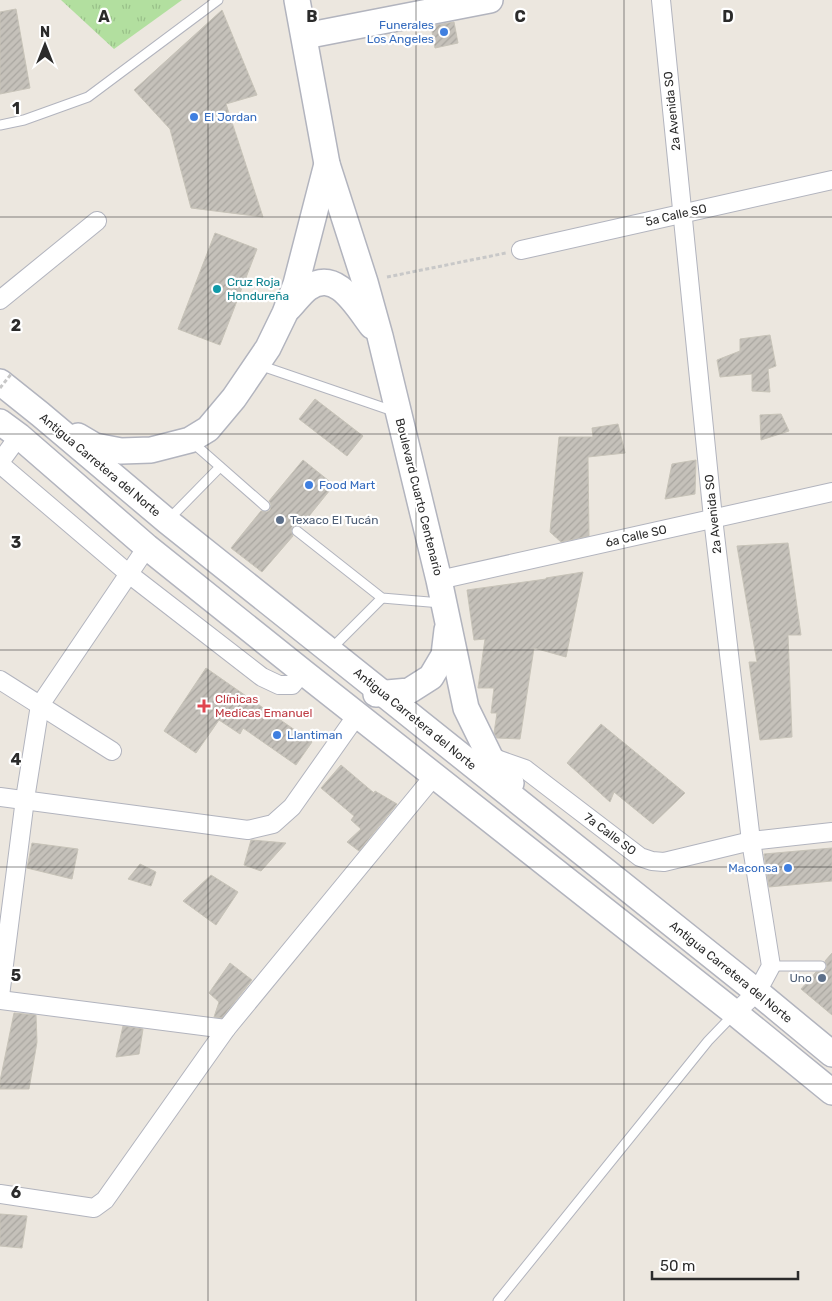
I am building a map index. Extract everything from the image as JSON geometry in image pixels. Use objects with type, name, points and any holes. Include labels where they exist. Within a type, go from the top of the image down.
[{"type":"main road","name":"Boulevard Cuarto Centenario","points":[[298,0],[327,164],[365,282],[380,336],[444,602],[466,708],[490,757],[538,816]]},
{"type":"main road","points":[[305,36],[490,0]]},
{"type":"main road","name":"Boulevard Cuarto Centenario","points":[[40,414],[95,446],[121,451],[151,450],[190,440],[208,429],[234,398],[268,348],[284,313],[296,284],[327,164]]},
{"type":"main road","points":[[284,313],[306,289],[326,282],[337,285],[345,291],[380,336]]},
{"type":"main road","name":"Antigua Carretera del Norte","points":[[6,378],[40,414],[167,521],[538,816],[832,1054]]},
{"type":"main road","points":[[10,429],[147,547],[832,1092]]},
{"type":"main road","points":[[334,695],[384,694],[409,691],[431,677],[444,655],[444,602]]},
{"type":"street","name":"2a Avenida SO","points":[[661,0],[713,518],[752,841],[771,966]]},
{"type":"street","name":"5a Calle SO","points":[[521,250],[832,180]]},
{"type":"street","points":[[0,300],[97,221]]},
{"type":"street","points":[[10,429],[0,463],[129,574],[262,677],[279,685],[292,685],[303,672]]},
{"type":"street","name":"6a Calle SO","points":[[444,602],[713,518],[832,492]]},
{"type":"street","points":[[147,547],[40,705],[25,799],[0,998],[226,1029]]},
{"type":"street","points":[[0,680],[112,751]]},
{"type":"street","points":[[0,796],[248,830],[273,824],[292,807],[358,715]]},
{"type":"street","name":"7a Calle SO","points":[[490,757],[525,769],[640,857],[652,861],[664,862],[752,841],[832,832]]},
{"type":"street","points":[[0,1194],[94,1208],[105,1200],[226,1029],[434,776]]},
{"type":"street","points":[[735,1013],[756,992],[771,966]]},
{"type":"lane","points":[[0,125],[24,120],[88,98],[218,0]]},
{"type":"lane","points":[[257,364],[399,413]]},
{"type":"lane","points":[[190,440],[265,506]]},
{"type":"lane","points":[[167,521],[220,467]]},
{"type":"lane","points":[[296,531],[382,598],[444,602]]},
{"type":"lane","points":[[329,650],[382,598]]},
{"type":"lane","points":[[771,966],[821,966]]},
{"type":"lane","points":[[498,1301],[708,1041],[735,1013]]},
{"type":"path","points":[[365,282],[521,250]]},
{"type":"path","points":[[0,388],[6,378]]},
{"type":"green space","points":[[61,0],[182,0],[114,49]]},
{"type":"building","points":[[16,9],[30,88],[0,94],[0,12]]},
{"type":"building","name":"El Jordan","points":[[222,10],[257,95],[226,104],[263,217],[191,208],[170,129],[134,90]]},
{"type":"building","name":"Funerales Los Angeles","points":[[454,22],[458,43],[435,48],[431,26]]},
{"type":"building","name":"Cruz Roja Hondureña","points":[[215,233],[257,249],[220,345],[178,329]]},
{"type":"building","points":[[770,335],[776,366],[768,369],[770,392],[752,391],[752,374],[720,377],[717,360],[740,351],[740,339]]},
{"type":"building","points":[[315,399],[363,436],[347,456],[299,419]]},
{"type":"building","points":[[781,414],[789,431],[761,440],[760,415]]},
{"type":"building","points":[[618,424],[625,453],[588,457],[589,536],[561,542],[550,532],[559,437],[593,437],[592,428]]},
{"type":"building","name":"Texaco El Tucán","points":[[303,460],[334,485],[301,526],[292,527],[293,536],[262,572],[231,548],[261,511],[267,512],[270,510],[271,504],[269,501]]},
{"type":"building","points":[[696,460],[695,494],[665,499],[672,464]]},
{"type":"building","points":[[788,543],[801,635],[788,635],[792,737],[760,740],[749,662],[757,662],[737,546]]},
{"type":"building","points":[[583,572],[566,657],[534,648],[520,739],[497,738],[494,733],[497,713],[491,713],[494,688],[478,688],[485,639],[474,640],[467,590]]},
{"type":"building","points":[[206,668],[312,742],[296,765],[243,728],[240,734],[219,720],[196,753],[164,731]]},
{"type":"building","points":[[601,724],[685,793],[653,824],[614,792],[610,802],[567,763]]},
{"type":"building","points":[[341,765],[374,793],[375,791],[397,804],[359,851],[347,842],[361,829],[351,820],[354,816],[321,788]]},
{"type":"building","points":[[251,840],[286,843],[261,871],[244,865]]},
{"type":"building","points":[[32,843],[78,849],[72,879],[27,868]]},
{"type":"building","name":"Maconsa","points":[[832,848],[832,881],[769,887],[764,854]]},
{"type":"building","points":[[140,864],[156,872],[151,886],[128,879]]},
{"type":"building","points":[[211,875],[238,892],[216,925],[183,901]]},
{"type":"building","name":"Uno","points":[[832,953],[832,1015],[801,989],[816,972],[826,970],[825,961]]},
{"type":"building","points":[[230,963],[252,980],[222,1018],[214,1017],[219,1002],[209,993]]},
{"type":"building","points":[[14,1013],[36,1015],[37,1042],[29,1089],[0,1089]]},
{"type":"building","points":[[123,1026],[143,1029],[139,1054],[116,1057]]},
{"type":"building","points":[[0,1214],[27,1216],[22,1248],[0,1246]]},
{"type":"place","name":"Funerales Los Angeles","points":[[444,32]]},
{"type":"place","name":"El Jordan","points":[[194,117]]},
{"type":"place","name":"Cruz Roja Hondureña","points":[[217,289]]},
{"type":"place","name":"Food Mart","points":[[309,485]]},
{"type":"place","name":"Texaco El Tucán","points":[[280,520]]},
{"type":"place","name":"Clínicas Medicas Emanuel","points":[[204,706]]},
{"type":"place","name":"Llantiman","points":[[277,735]]},
{"type":"place","name":"Maconsa","points":[[788,868]]},
{"type":"place","name":"Uno","points":[[822,978]]}]
